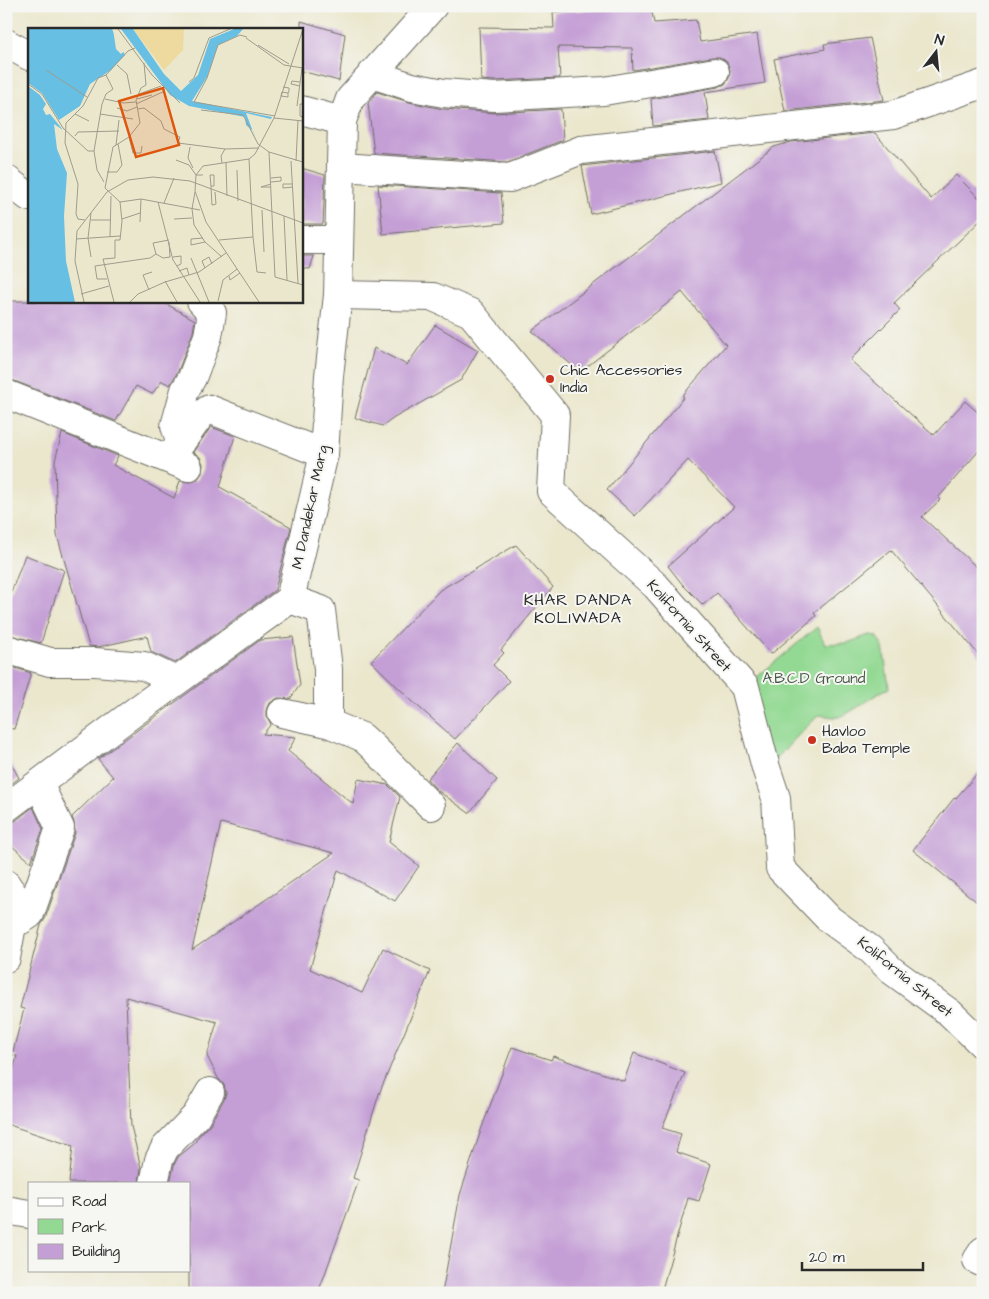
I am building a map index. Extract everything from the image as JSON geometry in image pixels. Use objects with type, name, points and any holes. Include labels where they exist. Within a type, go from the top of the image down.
[{"type":"street","name":"M Dandekar Marg","points":[[290,598],[324,454],[329,376],[338,295],[342,121],[350,98],[433,6]]},
{"type":"street","points":[[6,43],[28,55]]},
{"type":"street","points":[[372,74],[412,87],[444,94],[494,97],[604,91],[715,72]]},
{"type":"street","points":[[340,167],[510,178],[581,150],[894,115],[983,84]]},
{"type":"street","points":[[302,110],[342,121]]},
{"type":"street","points":[[6,180],[28,195]]},
{"type":"street","points":[[302,240],[339,240]]},
{"type":"street","name":"Kolifornia Street","points":[[338,295],[433,297],[471,314],[554,415],[551,491],[656,586],[745,687],[766,768],[776,798],[780,868],[829,919],[870,949],[891,970],[950,1013],[983,1045]]},
{"type":"street","points":[[180,456],[175,426],[184,390],[192,378],[208,336],[212,313],[202,302]]},
{"type":"street","points":[[6,394],[180,456]]},
{"type":"street","points":[[180,456],[200,416],[209,409],[324,454]]},
{"type":"street","points":[[6,808],[290,598],[322,610],[328,669],[328,724]]},
{"type":"street","points":[[6,649],[50,662],[95,662],[144,666],[176,681]]},
{"type":"street","points":[[282,713],[328,724],[362,738],[431,806]]},
{"type":"street","points":[[13,922],[21,920],[30,914],[60,828],[38,784]]},
{"type":"street","points":[[6,884],[15,897],[16,904],[6,958]]},
{"type":"street","points":[[154,1182],[159,1160],[165,1148],[196,1116],[210,1092]]},
{"type":"street","points":[[6,1210],[28,1214]]},
{"type":"street","points":[[983,1250],[978,1260],[983,1263]]},
{"type":"green space","name":"A.B.C.D Ground","points":[[817,627],[825,644],[847,643],[869,635],[877,636],[883,647],[889,688],[839,717],[819,715],[766,768],[745,687]]},
{"type":"building","points":[[651,7],[654,23],[696,20],[700,42],[757,34],[765,83],[705,92],[709,120],[653,126],[651,99],[718,87],[725,84],[729,78],[730,70],[727,62],[720,57],[712,57],[633,70],[632,48],[558,47],[560,78],[481,80],[479,27],[554,28],[553,12]]},
{"type":"building","points":[[301,21],[345,34],[339,81],[302,71]]},
{"type":"building","points":[[870,38],[884,100],[785,111],[774,59],[825,49],[824,44]]},
{"type":"building","points":[[377,92],[409,102],[443,109],[495,113],[561,109],[563,140],[507,162],[374,153],[368,103]]},
{"type":"building","points":[[875,133],[931,199],[956,175],[983,202],[983,218],[894,303],[900,310],[850,360],[934,435],[965,401],[983,417],[983,446],[938,498],[940,500],[922,517],[983,573],[983,660],[891,550],[814,613],[816,616],[771,654],[717,593],[703,605],[683,585],[668,566],[734,507],[688,460],[635,516],[607,490],[684,397],[682,396],[726,345],[682,292],[580,372],[532,331],[774,147],[791,142]]},
{"type":"building","points":[[715,151],[721,182],[591,214],[582,166]]},
{"type":"building","points":[[302,168],[325,175],[323,224],[302,224]]},
{"type":"building","points":[[378,185],[501,193],[504,223],[383,234]]},
{"type":"building","points":[[302,256],[314,256],[310,269],[302,268]]},
{"type":"building","points":[[6,301],[163,302],[195,320],[193,332],[178,371],[170,385],[162,381],[152,394],[136,386],[116,421],[6,379]]},
{"type":"building","points":[[435,325],[478,350],[461,380],[383,426],[355,418],[374,348],[407,365]]},
{"type":"building","points":[[211,427],[235,436],[220,487],[291,527],[275,590],[175,663],[151,652],[147,636],[98,647],[89,646],[57,535],[55,461],[62,433],[118,456],[113,465],[174,498],[180,481],[191,482],[197,480],[202,473],[203,464],[200,457],[193,452]]},
{"type":"building","points":[[516,545],[553,587],[501,650],[504,653],[493,665],[509,681],[455,739],[371,661],[440,590]]},
{"type":"building","points":[[25,555],[64,570],[41,643],[6,634],[6,606]]},
{"type":"building","points":[[293,637],[300,685],[290,699],[278,698],[270,703],[267,717],[271,724],[263,734],[296,737],[288,751],[353,804],[358,779],[388,785],[400,797],[389,842],[419,866],[395,901],[338,870],[310,969],[362,993],[383,948],[430,971],[379,1094],[353,1178],[359,1180],[318,1293],[189,1293],[190,1182],[170,1182],[178,1157],[194,1144],[210,1124],[226,1093],[224,1085],[218,1078],[207,1056],[217,1022],[126,997],[131,1126],[141,1168],[139,1182],[69,1182],[73,1146],[6,1124],[6,1095],[17,1056],[12,1055],[24,1009],[20,1008],[41,925],[45,919],[75,833],[72,817],[113,777],[98,759],[260,640]],"holes":[[[221,823],[334,853],[192,950]]]},
{"type":"building","points":[[6,665],[31,673],[14,729],[6,728]]},
{"type":"building","points":[[458,743],[497,780],[469,813],[437,790],[427,779]]},
{"type":"building","points":[[6,754],[19,778],[6,788]]},
{"type":"building","points":[[983,767],[983,907],[913,850],[955,797]]},
{"type":"building","points":[[33,807],[43,829],[31,862],[6,841],[6,823],[15,821]]},
{"type":"building","points":[[512,1047],[551,1060],[553,1056],[624,1081],[634,1053],[685,1073],[662,1128],[681,1134],[676,1152],[711,1164],[699,1201],[688,1198],[661,1293],[442,1293],[460,1195],[481,1130]]},
{"type":"place","name":"Chic Accessories India","points":[[550,379]]},
{"type":"place","name":"Havloo Baba Temple","points":[[812,740]]},
{"type":"district","name":"KHAR DANDA KOLIWADA","points":[[578,609]]}]
